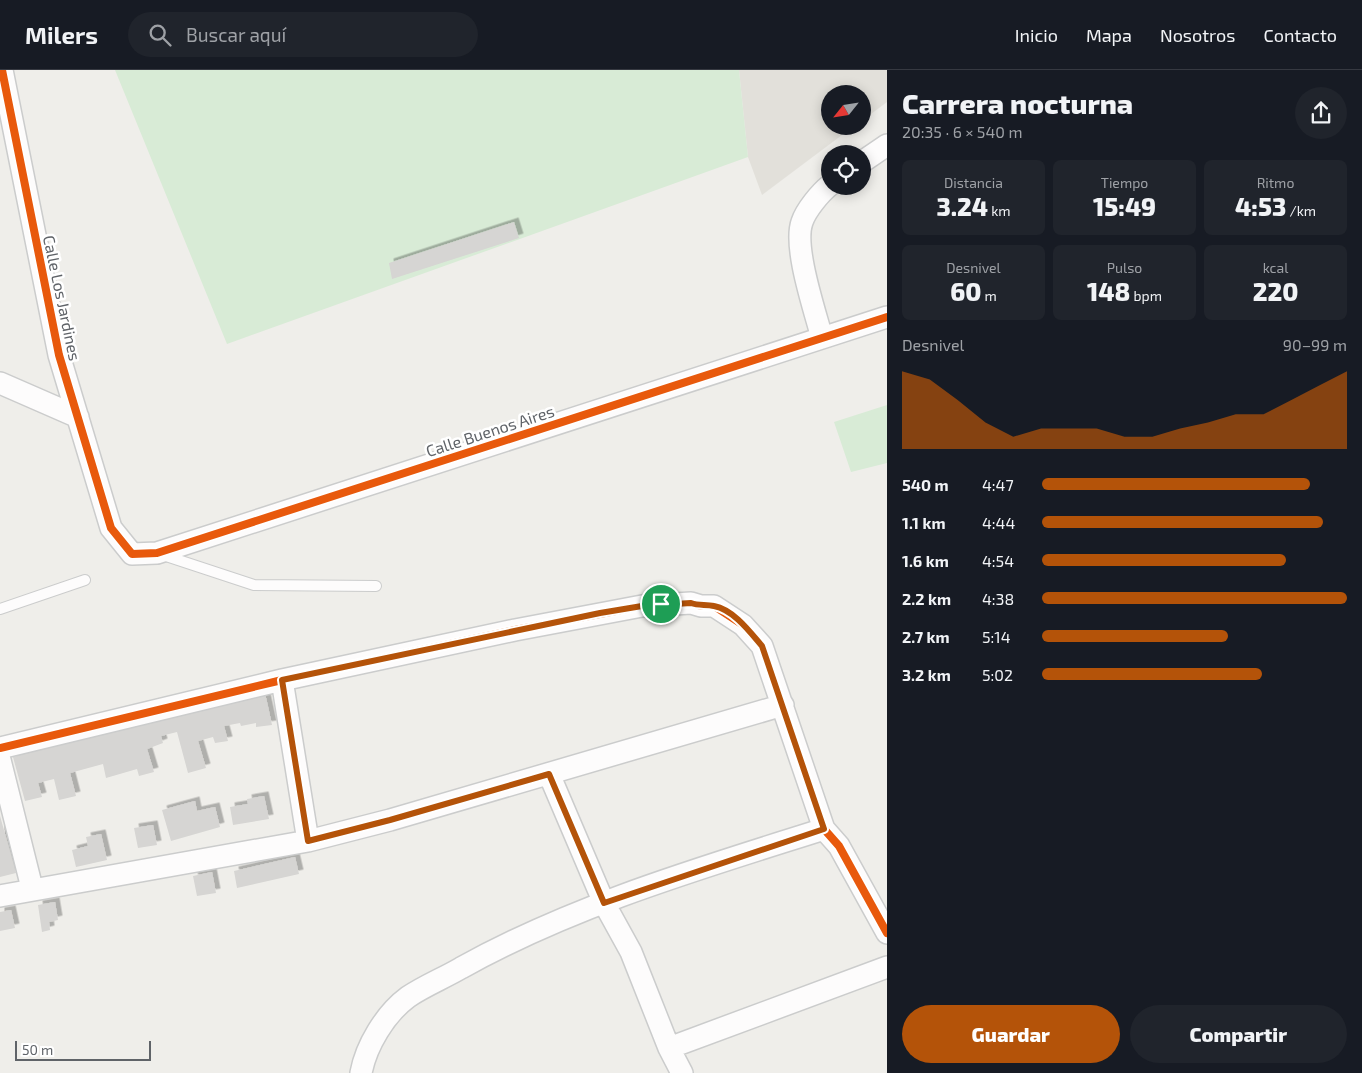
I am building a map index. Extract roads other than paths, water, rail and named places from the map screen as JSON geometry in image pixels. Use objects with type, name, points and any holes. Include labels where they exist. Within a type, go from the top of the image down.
[{"type":"street","name":"Calle Los Jardines","points":[[2,70],[4,107],[59,355],[111,528]]},
{"type":"street","points":[[871,156],[887,145]]},
{"type":"street","points":[[821,195],[802,222],[800,248],[822,338]]},
{"type":"street","name":"Calle Buenos Aires","points":[[111,528],[132,554],[157,553],[887,317]]},
{"type":"street","points":[[0,383],[78,417]]},
{"type":"street","points":[[0,748],[282,680],[600,613],[642,606],[691,603],[701,606],[714,606],[724,610],[762,646],[824,829],[839,846],[887,933]]},
{"type":"street","points":[[282,680],[308,841]]},
{"type":"street","points":[[0,896],[32,888],[308,841],[390,820],[783,705]]},
{"type":"street","points":[[0,760],[32,888]]},
{"type":"street","points":[[549,774],[604,903],[631,952],[669,1048],[682,1073]]},
{"type":"street","points":[[361,1073],[370,1045],[381,1028],[408,997],[498,947],[578,911],[824,829]]},
{"type":"street","points":[[669,1048],[887,967]]},
{"type":"lane","points":[[157,553],[254,585],[376,586]]},
{"type":"lane","points":[[0,609],[85,580]]}]
